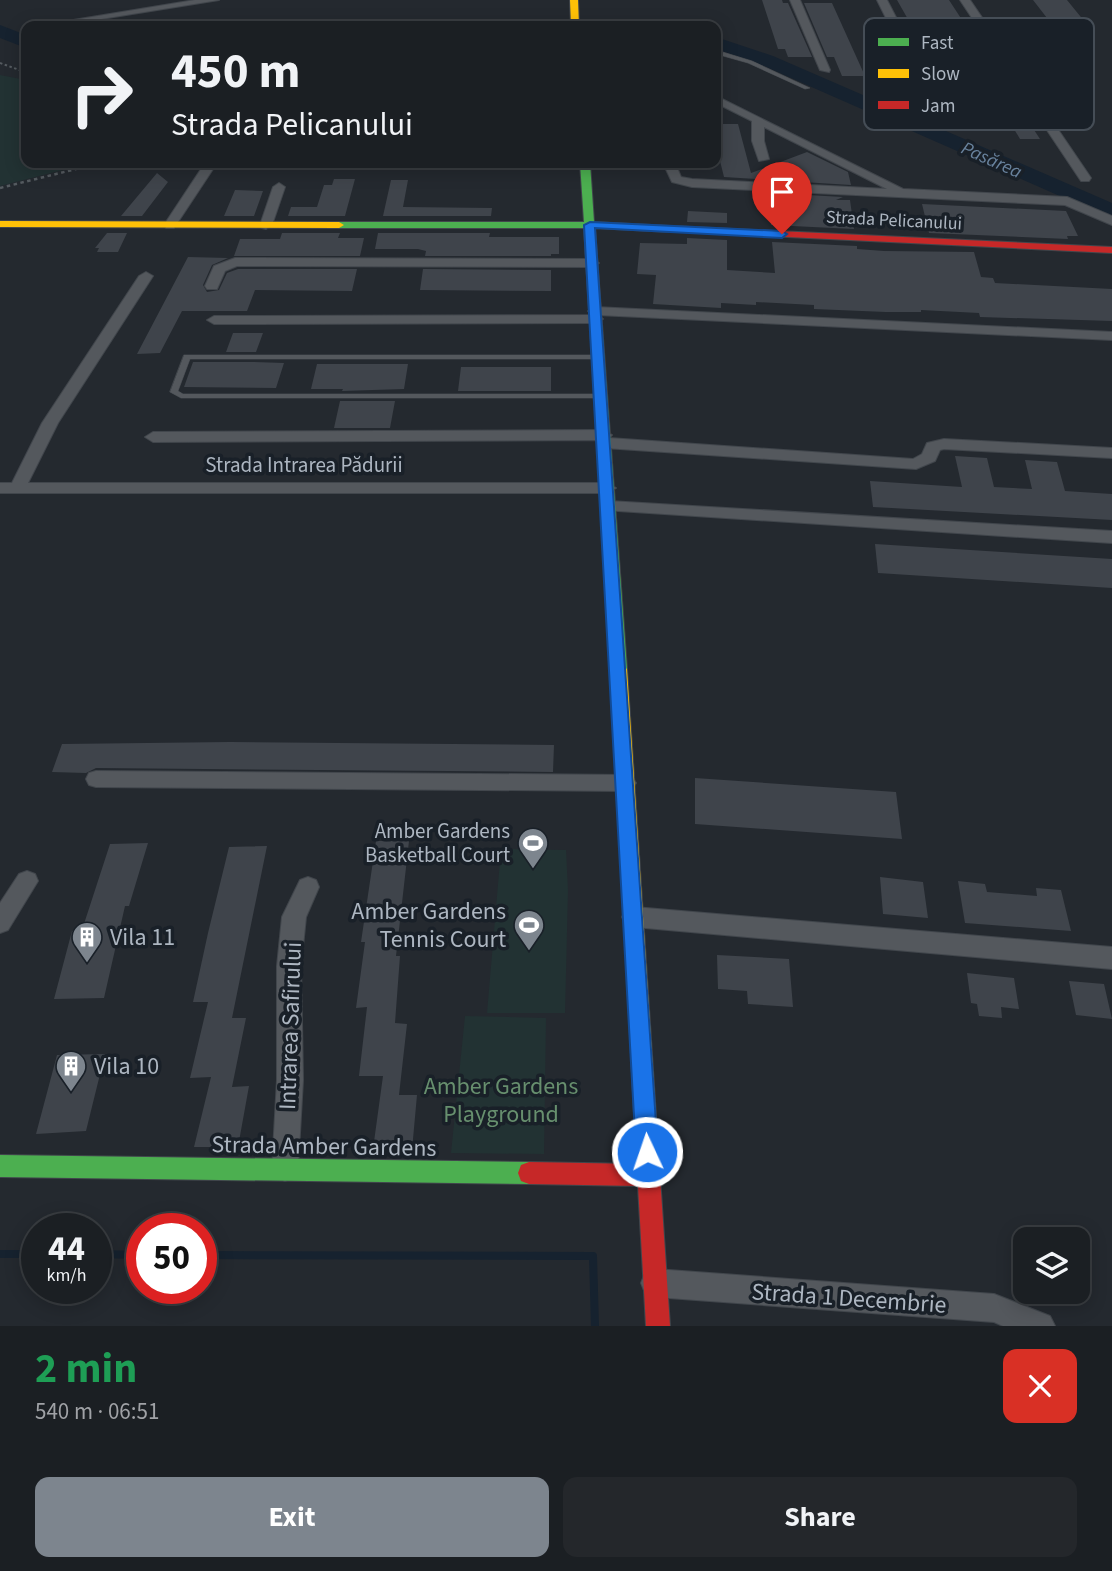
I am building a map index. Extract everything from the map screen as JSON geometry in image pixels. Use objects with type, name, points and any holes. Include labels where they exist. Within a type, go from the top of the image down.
[{"type":"street","points":[[74,21],[214,0]]},
{"type":"street","points":[[574,0],[575,21]]},
{"type":"street","points":[[795,0],[825,71]]},
{"type":"street","points":[[882,0],[891,18]]},
{"type":"street","points":[[965,0],[977,18]]},
{"type":"street","points":[[721,102],[905,194]]},
{"type":"street","points":[[758,121],[758,141],[763,159]]},
{"type":"street","points":[[1053,130],[1086,178]]},
{"type":"street","points":[[170,225],[208,168]]},
{"type":"street","points":[[585,168],[608,488],[658,1326]]},
{"type":"street","points":[[671,168],[676,179],[692,183],[1074,202],[1112,221]]},
{"type":"street","points":[[266,225],[279,187]]},
{"type":"street","name":"Strada Pelicanului","points":[[0,224],[590,225],[1112,250]]},
{"type":"street","points":[[212,286],[219,269],[235,262],[592,263]]},
{"type":"street","points":[[8,488],[146,276]]},
{"type":"street","points":[[214,320],[595,315],[1112,336]]},
{"type":"street","points":[[153,437],[604,439],[916,464],[929,457],[933,446],[944,444],[1112,453]]},
{"type":"street","name":"Strada Intrarea Pădurii","points":[[8,488],[608,488]]},
{"type":"street","points":[[609,506],[1112,537]]},
{"type":"street","points":[[96,779],[625,783]]},
{"type":"street","points":[[0,923],[27,881]]},
{"type":"street","name":"Intrarea Safirului","points":[[285,1168],[290,1080],[289,966],[294,917],[308,887]]},
{"type":"street","points":[[634,917],[1112,958]]},
{"type":"street","name":"Strada Amber Gardens","points":[[0,1166],[648,1175]]},
{"type":"street","name":"Strada 1 Decembrie","points":[[655,1283],[994,1308],[1040,1326]]},
{"type":"lane","points":[[721,53],[750,62],[807,88]]},
{"type":"lane","points":[[598,357],[187,357],[174,392],[181,396],[601,396]]},
{"type":"path","points":[[0,65],[21,71]]},
{"type":"path","points":[[0,188],[80,168]]},
{"type":"green space","points":[[0,75],[21,79],[21,168],[70,168],[0,186]]},
{"type":"green space","name":"Amber Gardens Tennis Court","points":[[501,849],[566,850],[568,891],[565,1013],[487,1013]]},
{"type":"green space","name":"Amber Gardens Playground","points":[[465,1016],[546,1018],[544,1154],[451,1153]]},
{"type":"building","points":[[762,0],[782,0],[783,3],[788,3],[812,57],[788,57],[785,49],[778,49]]},
{"type":"building","points":[[897,0],[949,0],[961,18],[907,18]]},
{"type":"building","points":[[1033,0],[1067,0],[1082,18],[1047,18]]},
{"type":"building","points":[[804,3],[832,3],[864,76],[842,76],[834,57],[827,57]]},
{"type":"building","points":[[721,124],[738,124],[751,173],[807,152],[848,172],[851,185],[724,177],[721,165]]},
{"type":"building","points":[[1015,130],[1034,130],[1040,139],[1020,139]]},
{"type":"building","points":[[157,173],[168,182],[142,216],[121,216]]},
{"type":"building","points":[[334,179],[355,179],[345,216],[288,216],[291,207],[317,207],[324,185],[332,185]]},
{"type":"building","points":[[391,180],[408,180],[403,207],[492,208],[491,216],[383,216]]},
{"type":"building","points":[[235,190],[263,191],[254,216],[224,216]]},
{"type":"building","points":[[790,194],[843,197],[836,200],[850,200],[854,229],[771,225],[770,215],[792,216]]},
{"type":"building","points":[[922,204],[1066,211],[1078,236],[1067,236],[1068,239],[929,233]]},
{"type":"building","points":[[688,211],[727,213],[727,223],[687,222]]},
{"type":"building","points":[[107,233],[127,233],[118,252],[97,252],[99,248],[95,248]]},
{"type":"building","points":[[282,233],[340,233],[338,238],[364,238],[360,256],[234,256],[240,239],[280,239]]},
{"type":"building","points":[[378,233],[490,233],[489,237],[559,237],[559,254],[425,256],[426,251],[418,249],[375,249]]},
{"type":"building","points":[[687,238],[727,240],[727,270],[775,273],[772,242],[857,246],[857,249],[884,251],[974,252],[981,277],[993,278],[995,283],[1112,289],[1112,321],[980,317],[979,313],[921,310],[886,312],[814,309],[814,305],[756,302],[756,305],[721,303],[721,308],[653,304],[656,275],[637,274],[640,243],[687,244]]},
{"type":"building","points":[[188,257],[228,258],[212,265],[203,285],[207,292],[219,290],[227,273],[238,269],[357,269],[352,291],[255,290],[247,311],[182,311],[160,353],[137,354]]},
{"type":"building","points":[[423,269],[551,270],[551,291],[420,290]]},
{"type":"building","points":[[233,333],[263,333],[256,352],[226,352]]},
{"type":"building","points":[[193,362],[284,363],[276,388],[184,387]]},
{"type":"building","points":[[317,364],[408,364],[404,389],[342,391],[343,389],[311,389]]},
{"type":"building","points":[[461,367],[551,367],[551,391],[458,391]]},
{"type":"building","points":[[340,401],[395,401],[390,428],[334,428]]},
{"type":"building","points":[[955,456],[987,458],[994,487],[1032,489],[1025,460],[1057,462],[1065,491],[1112,494],[1112,520],[873,507],[870,481],[962,487]]},
{"type":"building","points":[[875,544],[1112,559],[1112,588],[878,573]]},
{"type":"building","points":[[230,742],[554,745],[553,772],[96,768],[86,773],[52,772],[62,744]]},
{"type":"building","points":[[695,778],[896,792],[902,839],[695,824]]},
{"type":"building","points":[[376,841],[409,841],[396,956],[400,956],[395,1023],[407,1024],[399,1095],[417,1095],[412,1150],[373,1149],[383,1076],[359,1076],[367,1007],[356,1008],[365,942],[361,942]]},
{"type":"building","points":[[148,843],[129,906],[125,906],[104,998],[54,999],[72,931],[82,930],[110,844]]},
{"type":"building","points":[[267,846],[232,1018],[246,1018],[232,1087],[249,1086],[238,1147],[194,1147],[211,1077],[190,1078],[208,1002],[193,1002],[208,933],[229,847]]},
{"type":"building","points":[[880,877],[923,882],[928,918],[883,914]]},
{"type":"building","points":[[958,881],[985,884],[987,892],[1037,896],[1036,888],[1061,890],[1071,931],[965,923]]},
{"type":"building","points":[[717,955],[789,959],[793,1007],[748,1004],[747,991],[718,989]]},
{"type":"building","points":[[967,973],[1014,978],[1019,1009],[1001,1007],[1002,1018],[979,1016],[977,1004],[971,1003]]},
{"type":"building","points":[[1069,981],[1104,984],[1112,1019],[1076,1015]]},
{"type":"building","name":"Vila 10","points":[[105,1054],[86,1131],[36,1134],[57,1055]]},
{"type":"waterway","name":"Pasărea","points":[[0,31],[21,40]]},
{"type":"waterway","name":"Pasărea","points":[[721,45],[766,60],[864,103]]},
{"type":"waterway","name":"Pasărea","points":[[925,130],[1112,212]]},
{"type":"waterway","points":[[0,1254],[21,1254]]},
{"type":"waterway","points":[[112,1254],[126,1255]]},
{"type":"waterway","points":[[217,1255],[593,1256],[595,1326]]},
{"type":"traffic: fast","points":[[585,168],[619,669]]},
{"type":"traffic: fast","points":[[339,225],[590,225],[671,229]]},
{"type":"traffic: fast","points":[[0,1166],[529,1173]]},
{"type":"traffic: slow","points":[[574,0],[575,21]]},
{"type":"traffic: slow","points":[[0,224],[339,225]]},
{"type":"traffic: slow","points":[[619,669],[646,1132]]},
{"type":"traffic: jam","points":[[671,229],[1112,250]]},
{"type":"traffic: jam","points":[[646,1132],[658,1326]]},
{"type":"traffic: jam","points":[[529,1173],[648,1175]]},
{"type":"place","name":"Amber Gardens Basketball Court","points":[[533,870]]},
{"type":"place","name":"Amber Gardens Tennis Court","points":[[529,952]]},
{"type":"place","name":"Vila 11","points":[[87,964]]},
{"type":"place","name":"Vila 10","points":[[71,1093]]},
{"type":"route","points":[[647,1152],[590,225],[782,234]]}]
